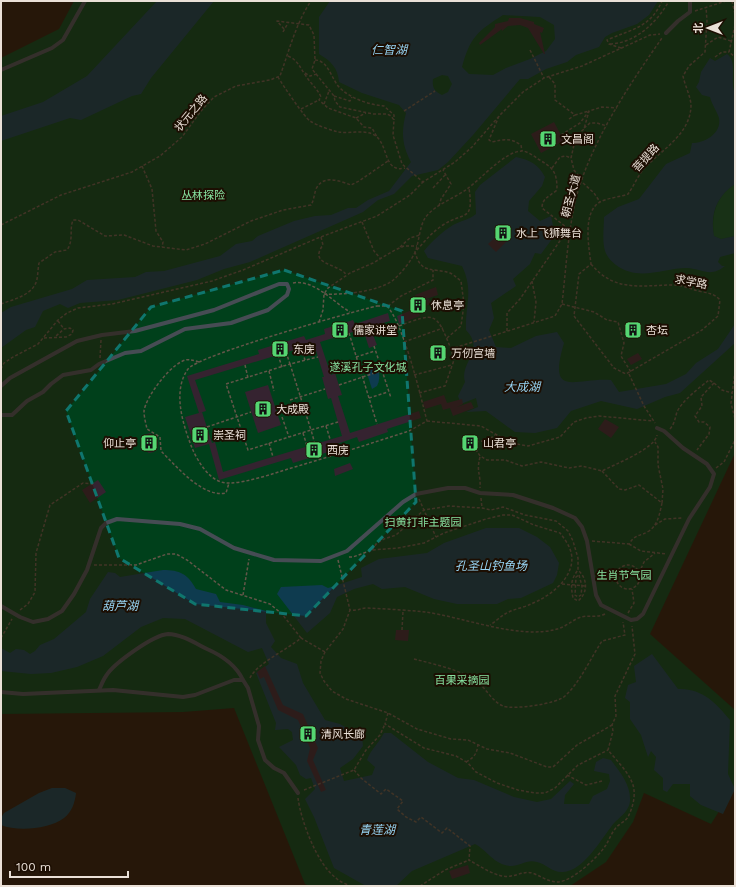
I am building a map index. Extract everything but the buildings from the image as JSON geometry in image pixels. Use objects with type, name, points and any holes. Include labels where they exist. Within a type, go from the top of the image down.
[{"type":"lane","points":[[1,70],[52,48],[64,40],[85,1]]},
{"type":"lane","points":[[666,33],[690,12],[690,1]]},
{"type":"lane","points":[[1,386],[10,378],[77,341],[102,335],[135,331],[214,310],[280,284],[287,284],[289,289],[287,295],[268,310],[231,323],[185,329],[141,351],[125,353],[99,364],[91,370],[64,375],[43,392],[27,401],[12,415],[1,415]]},
{"type":"lane","points":[[1,606],[14,614],[33,622],[48,619],[62,611],[74,594],[89,565],[101,528],[106,522],[117,519],[180,524],[193,528],[234,548],[274,560],[307,562],[321,561],[347,551],[403,502],[416,494],[448,488],[465,488],[480,493],[513,495],[566,512],[575,518],[582,527],[587,541],[596,595],[601,606],[623,618],[631,620],[637,619],[643,614],[689,519],[710,487],[714,474],[707,464],[693,455],[666,433],[657,428]]},
{"type":"lane","points":[[99,690],[106,675],[132,653],[156,636],[168,634],[182,637],[212,651],[237,668],[246,686],[259,726],[258,740],[265,760],[274,768],[284,773],[298,793]]},
{"type":"lane","points":[[1,692],[23,694],[99,690],[183,697],[195,695],[234,680],[243,680]]},
{"type":"path","points":[[311,1],[304,11],[280,76],[278,77],[287,92],[309,121],[340,132],[367,133],[378,138]]},
{"type":"path","points":[[609,44],[607,40],[640,27],[651,20],[662,1]]},
{"type":"path","points":[[609,44],[619,43],[636,36],[662,14],[669,1]]},
{"type":"path","points":[[690,12],[726,1]]},
{"type":"path","points":[[732,1],[735,14]]},
{"type":"path","points":[[706,7],[706,45]]},
{"type":"path","points":[[284,29],[277,21],[298,25],[304,23],[309,25],[312,31],[314,60],[312,69],[334,96],[335,101],[340,107],[366,113],[387,114],[394,120]]},
{"type":"path","points":[[283,32],[288,23]]},
{"type":"path","points":[[729,52],[735,25]]},
{"type":"path","points":[[1,369],[4,363],[38,344],[58,320],[67,313],[78,308],[112,304],[212,281],[259,264],[321,237],[377,216],[410,195],[423,182],[443,170],[472,147],[500,115],[523,92],[544,78],[582,66],[650,36],[666,33]]},
{"type":"path","name":"朝圣大道","points":[[562,304],[572,215],[582,181],[599,141],[617,108],[635,77],[666,33]]},
{"type":"path","points":[[706,45],[718,37],[732,41]]},
{"type":"path","points":[[609,44],[623,48]]},
{"type":"path","name":"菩提路","points":[[600,202],[628,194],[642,172],[662,150],[676,141],[687,121],[691,106],[683,76],[689,66],[705,52],[706,45]]},
{"type":"path","points":[[530,50],[544,78]]},
{"type":"path","points":[[715,57],[722,52],[729,52],[735,57]]},
{"type":"path","points":[[287,56],[294,58],[319,92],[321,97],[319,100]]},
{"type":"path","points":[[314,60],[318,60],[327,68],[336,84],[353,96],[374,105],[384,106],[394,116],[393,134],[402,164],[406,168]]},
{"type":"path","points":[[304,73],[310,76],[317,74]]},
{"type":"path","name":"状元之路","points":[[1,225],[61,195],[132,172],[160,156],[182,137],[201,111],[214,97],[236,86],[270,80],[278,77]]},
{"type":"path","points":[[549,77],[555,84],[555,100],[575,115]]},
{"type":"path","points":[[324,104],[326,94],[329,90]]},
{"type":"path","points":[[404,111],[435,91]]},
{"type":"path","points":[[334,96],[348,101],[352,99],[353,96]]},
{"type":"path","points":[[319,100],[328,108],[356,118],[364,127],[372,128],[390,165],[397,169],[406,168],[412,170],[423,182]]},
{"type":"path","points":[[301,109],[319,100]]},
{"type":"path","points":[[569,119],[575,115],[602,107],[617,108]]},
{"type":"path","points":[[584,129],[588,112]]},
{"type":"path","points":[[561,135],[580,123],[588,112]]},
{"type":"path","points":[[356,118],[366,113]]},
{"type":"path","points":[[500,115],[489,140],[492,142],[508,139],[515,141],[521,145],[522,151]]},
{"type":"path","points":[[607,126],[598,123],[590,123],[576,136],[571,158],[574,170],[600,202],[591,215],[587,233],[591,264],[579,274],[574,316],[614,368],[620,372],[629,373]]},
{"type":"path","points":[[447,338],[461,326],[464,304],[463,289],[461,280],[451,274],[426,269],[420,265],[415,252],[424,219],[432,210],[469,187],[506,156],[522,151],[530,153],[552,168],[555,173],[557,190],[547,197],[542,203],[542,208],[561,222],[566,228],[566,232],[562,240],[520,299],[507,313],[507,331]]},
{"type":"path","points":[[552,168],[560,157],[566,156],[571,158]]},
{"type":"path","points":[[1,304],[30,291],[34,287],[37,280],[39,263],[55,252],[67,250],[72,240],[71,225],[74,220],[78,220],[105,236],[124,235],[144,243],[162,247],[186,250],[194,249],[232,232],[251,221],[283,210],[311,205],[318,186],[325,180],[334,179],[351,185],[388,161]]},
{"type":"path","points":[[142,166],[152,189],[156,231],[163,242],[162,247]]},
{"type":"path","points":[[439,206],[441,199],[451,184],[443,170]]},
{"type":"path","points":[[433,188],[445,175]]},
{"type":"path","points":[[324,294],[337,294],[367,290],[391,282],[402,272],[415,252],[427,238],[443,225],[466,215],[470,211],[469,187]]},
{"type":"path","points":[[362,222],[374,252],[380,258]]},
{"type":"path","points":[[399,248],[403,242],[420,235]]},
{"type":"path","points":[[321,237],[323,244],[318,251],[318,257],[322,262],[341,269],[345,273],[345,276]]},
{"type":"path","points":[[319,322],[323,310],[324,294],[328,288],[345,276],[399,248],[410,245],[417,246]]},
{"type":"path","name":"求学路","points":[[591,264],[598,273],[621,284],[638,287],[676,285],[716,295],[720,300],[718,316],[702,330],[629,373]]},
{"type":"path","points":[[433,270],[433,280],[401,296],[387,306],[377,306],[350,312],[199,362],[188,369],[182,384],[180,400],[182,417],[198,461],[210,475],[220,482],[229,484],[348,452],[409,431],[427,421],[480,426],[511,443],[528,446],[560,437],[574,422],[586,418],[599,416],[654,421]]},
{"type":"path","points":[[532,281],[536,302],[534,322]]},
{"type":"path","points":[[287,284],[299,282],[312,286],[350,312]]},
{"type":"path","points":[[451,349],[554,316],[562,304],[569,304],[574,308],[594,312],[607,320],[618,322],[624,343],[621,356],[644,406],[654,421],[657,428],[657,437],[654,442],[635,455],[602,471]]},
{"type":"path","points":[[387,306],[392,311],[399,326],[427,421]]},
{"type":"path","points":[[399,326],[424,317],[433,318],[441,323],[451,349],[454,360],[445,386],[420,394]]},
{"type":"path","points":[[58,320],[64,329]]},
{"type":"path","points":[[44,338],[56,336],[66,337],[72,334],[73,330],[70,328],[64,329],[56,336]]},
{"type":"path","points":[[404,342],[443,328]]},
{"type":"path","points":[[349,333],[377,424]]},
{"type":"path","points":[[99,364],[102,335]]},
{"type":"path","points":[[374,346],[391,398]]},
{"type":"path","points":[[301,348],[305,360]]},
{"type":"path","points":[[356,357],[376,351]]},
{"type":"path","points":[[286,352],[301,397],[314,444]]},
{"type":"path","points":[[278,355],[282,367]]},
{"type":"path","points":[[318,357],[226,384],[248,450],[338,422]]},
{"type":"path","points":[[199,362],[190,359],[181,362],[170,370],[146,402],[144,413],[147,429],[160,437],[161,451],[203,490],[218,495],[226,493],[229,484]]},
{"type":"path","points":[[339,385],[410,361]]},
{"type":"path","points":[[245,365],[248,378]]},
{"type":"path","points":[[414,375],[452,365]]},
{"type":"path","points":[[269,371],[274,391]]},
{"type":"path","points":[[735,371],[731,403],[735,419]]},
{"type":"path","points":[[666,433],[676,419],[677,411],[709,380],[722,390],[732,394]]},
{"type":"path","points":[[693,455],[709,434],[710,427],[704,422],[700,422],[695,416],[702,406],[701,397],[714,383]]},
{"type":"path","points":[[290,400],[325,389]]},
{"type":"path","points":[[369,398],[389,392]]},
{"type":"path","points":[[207,427],[251,412]]},
{"type":"path","points":[[282,417],[289,437]]},
{"type":"path","points":[[326,426],[330,439]]},
{"type":"path","points":[[303,433],[307,446]]},
{"type":"path","points":[[476,442],[488,440],[495,435]]},
{"type":"path","points":[[712,471],[724,462],[735,440]]},
{"type":"path","points":[[629,544],[634,536],[650,531],[660,513],[663,489],[658,465],[658,446],[654,442]]},
{"type":"path","points":[[269,444],[273,457]]},
{"type":"path","points":[[473,445],[480,456],[487,460],[505,460],[522,466],[546,463],[569,468],[582,466],[602,471],[619,489],[625,490],[639,485],[662,502]]},
{"type":"path","points":[[480,456],[477,474],[480,480],[482,508]]},
{"type":"path","points":[[1,638],[14,614],[28,604],[35,592],[36,553],[50,505],[83,483],[93,484]]},
{"type":"path","points":[[416,494],[436,537]]},
{"type":"path","points":[[372,550],[377,543],[396,535],[424,510],[449,506],[491,510],[503,507],[526,515],[556,521],[568,531],[573,541],[578,558],[578,570],[570,585],[573,598],[578,601],[583,597],[586,586],[582,574],[578,570]]},
{"type":"path","points":[[490,625],[505,614],[533,604],[550,594],[562,584],[569,572],[572,561],[570,551],[560,532],[534,525],[512,515],[486,519],[436,537],[424,543],[405,547],[372,550],[353,557],[337,556],[350,610],[343,628],[325,652],[321,661],[320,673],[324,682],[332,691],[346,699],[388,713],[417,729],[451,739],[458,738],[496,751],[510,753],[547,767],[554,767],[577,745],[612,725]]},
{"type":"path","points":[[654,525],[665,519],[678,517],[689,519]]},
{"type":"path","points":[[426,526],[434,522]]},
{"type":"path","points":[[587,541],[629,544],[641,551],[656,552],[671,556]]},
{"type":"path","points":[[639,572],[638,568],[632,565],[626,564],[620,566],[616,572],[618,585],[624,589],[632,589],[636,586],[639,572],[644,562],[656,552]]},
{"type":"path","points":[[89,565],[136,565],[167,554],[176,554],[187,560],[205,576],[226,590],[270,604],[282,614],[301,638],[325,652]]},
{"type":"path","points":[[243,595],[247,566],[251,554]]},
{"type":"path","points":[[579,575],[582,586],[581,595],[578,597],[575,595],[575,586],[576,577],[579,575]]},
{"type":"path","points":[[562,584],[575,586],[595,586]]},
{"type":"path","points":[[414,659],[448,668],[473,679],[483,686],[497,702],[504,707],[553,702],[563,698],[575,686],[602,641],[625,635],[623,618],[630,611],[634,603],[632,589]]},
{"type":"path","points":[[350,610],[358,611],[365,608],[383,608],[425,612],[521,631],[556,630],[566,626],[574,620],[584,617],[603,615],[610,611]]},
{"type":"path","points":[[402,630],[403,611]]},
{"type":"path","points":[[608,750],[613,731],[612,725],[616,716],[616,696],[635,654],[635,638],[631,620]]},
{"type":"path","points":[[246,686],[251,675],[268,660],[278,655],[301,638]]},
{"type":"path","points":[[350,886],[336,878],[316,849],[306,830],[300,811],[298,793],[323,781],[354,770],[366,750],[380,735],[388,713]]},
{"type":"path","points":[[385,724],[424,748],[456,756],[466,762],[476,772],[497,783],[518,790],[535,793],[545,793],[555,788],[567,774],[594,756],[608,750]]},
{"type":"path","points":[[466,762],[472,759],[477,753],[478,744]]},
{"type":"path","points":[[420,886],[445,870],[470,860],[499,875],[510,877],[522,873],[531,873],[545,879],[559,882],[573,876],[587,865],[605,846],[615,829],[627,818],[633,804],[634,789],[628,776],[608,750]]},
{"type":"path","points":[[354,770],[361,778],[381,794],[386,789],[403,801],[397,809],[406,817],[416,822],[420,818],[442,833],[447,828],[470,846],[470,860]]},
{"type":"path","points":[[567,774],[586,785],[602,780]]},
{"type":"highlighted area","points":[[284,270],[402,311],[416,502],[306,616],[195,604],[119,558],[66,411],[151,307]]},
{"type":"green space","name":"遂溪孔子文化城","points":[[74,1],[735,1],[735,453],[650,634],[735,710],[735,786],[711,824],[644,793],[633,822],[606,862],[570,886],[309,886],[305,884],[234,708],[183,712],[1,714],[1,58],[59,29]]},
{"type":"green space","points":[[735,184],[735,236],[721,239],[714,236],[714,213],[719,200]]},
{"type":"water","points":[[157,1],[214,1],[151,78],[141,94],[132,96],[81,120],[70,118],[1,141],[1,116],[43,102],[87,76]]},
{"type":"water","name":"仁智湖","points":[[330,1],[658,1],[649,15],[637,24],[605,37],[599,47],[576,55],[567,62],[546,69],[528,79],[520,79],[448,162],[438,170],[412,176],[394,194],[378,200],[363,212],[250,262],[224,269],[197,280],[118,300],[80,303],[68,308],[60,304],[43,311],[35,327],[26,330],[1,348],[1,313],[11,307],[72,289],[87,280],[135,277],[146,272],[164,271],[220,256],[236,244],[252,241],[258,236],[294,221],[315,216],[331,215],[348,208],[356,208],[368,200],[389,191],[411,162],[403,138],[403,126],[406,113],[399,105],[362,93],[339,82],[333,65],[319,54],[319,17]],"holes":[[[503,15],[540,17],[554,25],[555,39],[546,51],[493,75],[469,74],[462,67],[468,48],[481,31]],[[442,75],[448,76],[452,84],[448,92],[442,95],[433,87],[433,79]]]},
{"type":"water","points":[[727,54],[733,63],[733,86],[735,94],[735,184],[728,189],[719,200],[714,213],[713,228],[714,236],[721,239],[735,236],[735,253],[720,257],[718,262],[722,266],[725,266],[715,272],[706,272],[687,268],[651,273],[633,273],[625,270],[612,262],[606,253],[603,234],[604,217],[618,207],[639,199],[666,164],[690,153],[692,143],[697,143],[707,139],[715,133],[719,123],[718,115],[710,97],[702,95],[696,87],[699,82],[701,72],[710,58],[715,61]]},
{"type":"water","name":"大成湖","points":[[516,157],[533,163],[545,177],[542,186],[529,201],[528,211],[540,221],[551,216],[555,235],[541,254],[535,253],[530,264],[513,279],[516,286],[491,303],[494,318],[489,330],[496,347],[511,348],[536,336],[557,332],[564,343],[559,372],[562,379],[568,382],[611,380],[619,392],[666,384],[686,374],[696,363],[718,349],[735,324],[735,343],[680,393],[665,397],[637,409],[601,401],[571,411],[557,428],[535,433],[515,432],[486,411],[466,412],[478,407],[476,398],[461,404],[458,396],[465,382],[465,368],[473,350],[471,337],[466,330],[468,283],[466,275],[462,266],[428,258],[424,251],[437,237],[449,228],[476,214],[475,192],[480,185]]},
{"type":"water","points":[[369,360],[375,365],[379,372],[379,382],[377,386],[372,389],[363,361]]},
{"type":"water","name":"孔圣山钓鱼场","points":[[486,528],[519,528],[537,537],[550,547],[559,563],[557,575],[553,583],[521,598],[508,599],[497,604],[457,604],[434,599],[405,587],[382,589],[373,584],[354,589],[337,597],[330,613],[307,633],[277,594],[281,587],[322,585],[328,588],[362,577],[361,568],[379,559],[427,553],[444,543]]},
{"type":"water","name":"青莲湖","points":[[163,570],[179,572],[187,576],[196,589],[216,594],[220,602],[243,605],[266,611],[266,623],[275,641],[271,647],[281,658],[297,664],[303,683],[325,720],[340,724],[362,737],[363,746],[353,759],[340,768],[344,781],[372,775],[375,767],[367,760],[384,733],[391,733],[428,762],[458,778],[474,780],[514,797],[537,802],[551,799],[570,781],[574,784],[565,795],[564,804],[589,804],[593,796],[607,789],[610,781],[609,774],[594,771],[596,762],[603,758],[611,760],[627,784],[629,790],[630,801],[627,809],[613,824],[584,861],[577,867],[570,870],[559,872],[533,861],[514,866],[505,865],[500,863],[475,844],[412,871],[396,886],[366,886],[334,868],[314,817],[305,799],[315,789],[311,778],[306,779],[300,775],[296,765],[279,747],[293,740],[292,732],[288,729],[275,730],[276,723],[256,673],[269,664],[262,648],[248,652],[185,619],[163,618],[141,627],[103,656],[77,667],[51,673],[31,674],[1,671],[1,648],[10,653],[16,649],[24,650],[30,654],[40,645],[54,639],[86,612],[90,599],[108,572],[115,573],[120,577]]},
{"type":"water","points":[[652,654],[678,689],[694,691],[708,698],[714,702],[730,720],[728,774],[735,789],[723,814],[701,805],[690,796],[690,784],[673,784],[667,792],[663,790],[663,778],[654,770],[656,757],[651,751],[648,757],[641,735],[630,719],[630,702],[625,698],[628,685],[636,682],[634,666]]},
{"type":"water","points":[[52,788],[65,788],[76,793],[73,807],[64,818],[50,825],[24,829],[1,825],[1,818],[4,813],[39,793]]},
{"type":"place","name":"文昌阁","points":[[548,139]]},
{"type":"place","name":"水上飞狮舞台","points":[[503,233]]},
{"type":"place","name":"休息亭","points":[[418,305]]},
{"type":"place","name":"儒家讲堂","points":[[340,330]]},
{"type":"place","name":"杏坛","points":[[633,330]]},
{"type":"place","name":"东庑","points":[[280,349]]},
{"type":"place","name":"万仞宫墙","points":[[438,353]]},
{"type":"place","name":"大成殿","points":[[263,409]]},
{"type":"place","name":"崇圣祠","points":[[200,435]]},
{"type":"place","name":"仰止亭","points":[[149,443]]},
{"type":"place","name":"山君亭","points":[[470,443]]},
{"type":"place","name":"西庑","points":[[314,450]]},
{"type":"place","name":"清风长廊","points":[[308,734]]},
{"type":"park label","name":"丛林探险","points":[[203,195]]},
{"type":"park label","name":"扫黄打非主题园","points":[[423,522]]},
{"type":"park label","name":"生肖节气园","points":[[624,575]]},
{"type":"park label","name":"百果采摘园","points":[[462,680]]},
{"type":"water label","name":"葫芦湖","points":[[120,606]]}]
